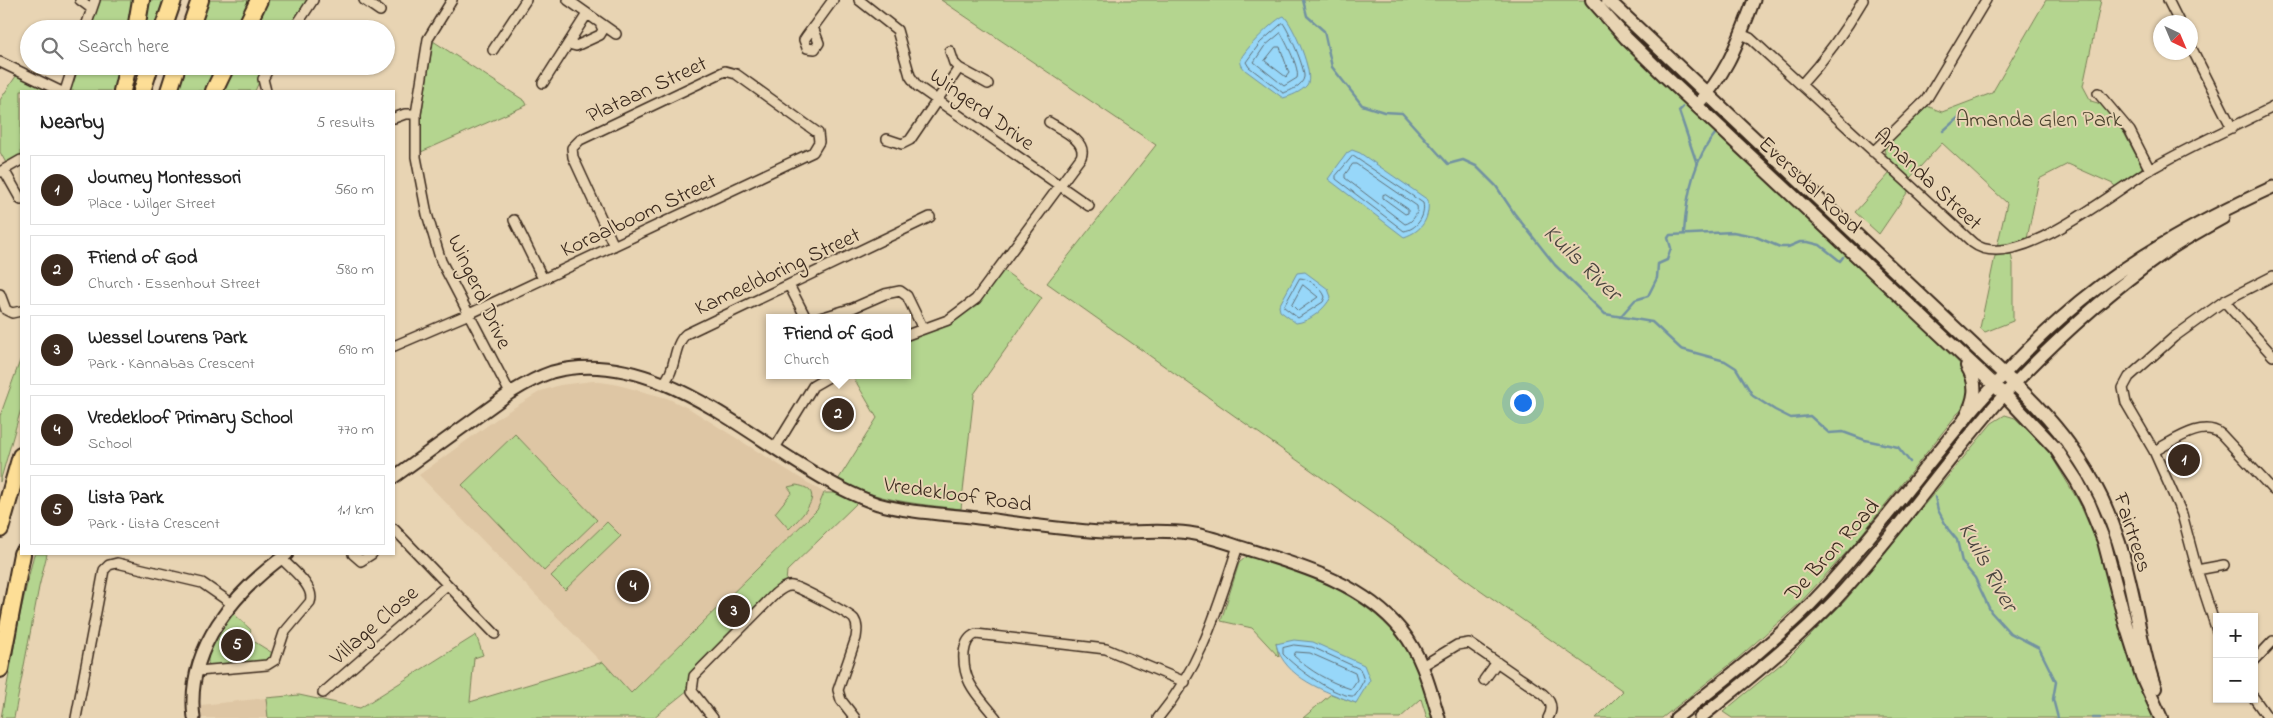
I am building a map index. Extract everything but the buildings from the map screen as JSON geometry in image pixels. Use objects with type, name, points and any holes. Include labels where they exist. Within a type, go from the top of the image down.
[{"type":"highway","points":[[138,20],[141,0]]},
{"type":"highway","points":[[166,20],[173,0]]},
{"type":"highway","points":[[193,20],[200,0]]},
{"type":"highway","points":[[249,20],[259,0]]},
{"type":"highway","points":[[122,90],[126,75]]},
{"type":"highway","points":[[142,90],[147,75]]},
{"type":"highway","points":[[169,90],[175,75]]},
{"type":"highway","points":[[214,90],[222,75]]},
{"type":"highway","points":[[0,529],[20,459]]},
{"type":"highway","points":[[0,669],[22,555]]},
{"type":"main road","name":"Eversdal Road","points":[[1592,0],[1626,38],[1994,385]]},
{"type":"main road","name":"Eversdal Road","points":[[1608,0],[2015,384]]},
{"type":"main road","points":[[1960,354],[1974,378],[1976,387],[1973,403],[1966,420]]},
{"type":"main road","name":"Fairtrees","points":[[2015,384],[2050,418],[2070,443],[2099,491],[2119,539],[2148,665],[2167,718]]},
{"type":"main road","name":"Fairtrees","points":[[1994,385],[2040,428],[2077,481],[2089,504],[2104,541],[2126,625],[2142,676],[2161,718]]},
{"type":"street","points":[[80,0],[94,4],[89,20]]},
{"type":"street","points":[[302,20],[312,0]]},
{"type":"street","points":[[364,0],[380,11]]},
{"type":"street","name":"Wingerd Drive","points":[[452,0],[428,39],[416,114],[416,157],[427,214],[441,261],[510,393]]},
{"type":"street","points":[[494,50],[526,0]]},
{"type":"street","points":[[568,0],[616,34]]},
{"type":"street","points":[[813,28],[833,0]]},
{"type":"street","name":"Wingerd Drive","points":[[860,0],[897,30],[912,79],[938,100],[1089,206]]},
{"type":"street","points":[[1697,105],[1708,94],[1733,57],[1754,0]]},
{"type":"street","points":[[1801,85],[1824,61],[1841,38],[1863,0]]},
{"type":"street","points":[[1873,152],[1926,100],[1986,0]]},
{"type":"street","points":[[2168,0],[2176,15]]},
{"type":"street","points":[[542,83],[588,14]]},
{"type":"street","points":[[571,39],[571,43],[576,46],[600,35],[603,30],[600,23]]},
{"type":"street","name":"Amanda Street","points":[[1741,34],[1750,38],[1973,243],[1984,250],[1993,252],[2016,248],[2056,230],[2087,212],[2150,170],[2273,107]]},
{"type":"street","points":[[950,51],[959,68],[988,84]]},
{"type":"street","points":[[2198,60],[2232,128]]},
{"type":"street","points":[[0,62],[20,72]]},
{"type":"street","points":[[887,139],[902,144],[910,140],[959,68]]},
{"type":"street","name":"Plataan Street","points":[[614,246],[573,157],[572,148],[580,140],[722,72],[729,71],[815,130],[820,142]]},
{"type":"street","points":[[27,75],[58,90]]},
{"type":"street","points":[[65,90],[70,75]]},
{"type":"street","points":[[266,75],[262,82],[266,90]]},
{"type":"street","points":[[2098,93],[2130,132],[2150,170]]},
{"type":"street","points":[[395,118],[405,114],[416,114]]},
{"type":"street","points":[[911,334],[948,320],[976,299],[1059,185],[1082,157],[1083,149],[1079,142],[1049,122]]},
{"type":"street","name":"Koraalboom Street","points":[[395,346],[469,314],[813,152],[820,142]]},
{"type":"street","points":[[20,161],[2,171],[20,198]]},
{"type":"street","points":[[1994,385],[2061,318],[2134,261],[2199,222],[2273,187]]},
{"type":"street","points":[[2005,395],[2095,307],[2144,268],[2215,222],[2273,192]]},
{"type":"street","name":"Kameeldoring Street","points":[[665,383],[680,341],[686,334],[930,218]]},
{"type":"street","points":[[514,220],[543,279]]},
{"type":"street","points":[[2213,619],[2197,570],[2182,514],[2154,451],[2126,403],[2123,393],[2124,384],[2147,359],[2174,337],[2224,302],[2273,276]]},
{"type":"street","points":[[789,285],[804,314]]},
{"type":"street","points":[[833,314],[853,308],[885,294],[900,291],[907,296],[923,330]]},
{"type":"street","points":[[0,294],[6,310],[12,313],[20,311]]},
{"type":"street","points":[[2224,302],[2273,356]]},
{"type":"street","name":"Vredekloof Road","points":[[395,476],[510,393],[541,376],[584,368],[619,370],[665,383],[696,399],[846,491],[887,506],[1103,532],[1191,533],[1294,563],[1333,579],[1358,592],[1400,628],[1422,666],[1439,718]]},
{"type":"street","points":[[775,448],[813,386],[825,379]]},
{"type":"street","name":"De Bron Road","points":[[1676,718],[1768,644],[1822,592],[1881,524],[1994,385]]},
{"type":"street","name":"De Bron Road","points":[[1700,718],[1773,659],[1835,600],[1869,562],[2005,395]]},
{"type":"street","points":[[2154,451],[2196,430],[2213,429],[2221,434],[2273,490]]},
{"type":"street","points":[[395,533],[495,634]]},
{"type":"street","points":[[1158,718],[1185,682],[1212,628],[1238,546]]},
{"type":"street","points":[[354,555],[361,561],[370,555]]},
{"type":"street","points":[[194,718],[193,695],[198,671],[213,632],[231,603],[262,572],[284,556],[310,589],[312,596],[310,602],[284,634],[275,660],[267,665],[198,671]]},
{"type":"street","points":[[76,718],[104,570],[109,565],[117,563],[202,583],[231,603]]},
{"type":"street","points":[[2197,570],[2224,565]]},
{"type":"street","name":"Village Close","points":[[323,692],[447,584]]},
{"type":"street","points":[[713,718],[692,691],[694,676],[775,594],[787,586],[802,590],[843,610],[854,619],[857,630],[856,638],[838,690],[841,700],[855,718]]},
{"type":"street","points":[[996,718],[966,678],[963,664],[964,649],[968,639],[976,634],[1106,650],[1185,682]]},
{"type":"street","points":[[2257,658],[2273,641]]},
{"type":"street","points":[[1422,666],[1464,642],[1474,644],[1548,699],[1552,708],[1548,718]]},
{"type":"street","points":[[1484,680],[1498,662]]},
{"type":"street","points":[[2258,703],[2268,718]]},
{"type":"shaded area","points":[[593,381],[614,384],[667,398],[690,409],[824,493],[817,510],[631,693],[419,475],[502,415],[541,391],[560,385]]},
{"type":"shaded area","points":[[266,698],[268,718],[202,718],[201,705]]},
{"type":"green space","points":[[100,0],[136,0],[132,20],[93,20]]},
{"type":"green space","points":[[142,0],[165,0],[158,20],[139,20]]},
{"type":"green space","points":[[208,0],[254,0],[244,20],[202,20]]},
{"type":"green space","points":[[268,0],[308,0],[296,20],[258,20]]},
{"type":"green space","points":[[941,0],[1590,0],[1968,372],[1971,389],[1965,404],[1854,544],[1798,605],[1737,659],[1662,718],[1596,718],[1623,691],[1047,283],[1156,145]]},
{"type":"green space","name":"Amanda Glen Park","points":[[2046,0],[2101,0],[2083,86],[2091,101],[2101,104],[2122,129],[2142,167],[2141,170],[2116,188],[2113,184],[2068,164],[2039,179],[2027,239],[1997,247],[2007,203],[1942,143],[1909,179],[1886,157],[1884,149],[1927,106],[1942,112],[1992,93]]},
{"type":"green space","points":[[433,41],[525,101],[527,105],[421,152],[420,123]]},
{"type":"green space","points":[[74,75],[120,75],[116,90],[69,90]]},
{"type":"green space","points":[[183,75],[216,75],[208,90],[177,90]]},
{"type":"green space","points":[[231,75],[262,75],[255,90],[223,90]]},
{"type":"green space","points":[[16,76],[49,90],[20,90],[20,156],[6,163],[0,152],[0,100]]},
{"type":"green space","points":[[1890,173],[1909,190],[1879,234],[1855,212]]},
{"type":"green space","points":[[2011,254],[2013,264],[2013,321],[1985,332],[1980,328],[1995,256]]},
{"type":"green space","points":[[1003,270],[1042,298],[974,394],[961,509],[882,497],[867,493],[838,480],[877,418],[854,379],[911,379],[911,338],[937,328],[961,314],[993,284]]},
{"type":"green space","points":[[20,361],[20,412],[0,482],[0,416]]},
{"type":"green space","points":[[2005,415],[2015,418],[2049,452],[2079,502],[2100,549],[2113,602],[2157,718],[1732,718],[1723,712],[1787,659],[1844,602],[1992,423]]},
{"type":"green space","points":[[515,434],[597,520],[544,571],[462,485]]},
{"type":"green space","points":[[796,485],[806,488],[811,492],[812,498],[805,512],[789,529],[775,513],[792,492],[788,487]]},
{"type":"green space","points":[[824,493],[836,493],[858,502],[787,571],[786,582],[777,587],[694,668],[688,680],[688,690],[653,718],[268,718],[266,698],[299,695],[360,708],[476,635],[483,655],[474,658],[470,702],[603,662],[631,693],[817,510]]},
{"type":"green space","points":[[607,522],[621,536],[565,590],[551,576]]},
{"type":"green space","points":[[34,555],[47,555],[14,718],[1,718],[20,614]]},
{"type":"green space","points":[[1247,556],[1278,564],[1324,583],[1370,610],[1395,634],[1406,648],[1423,684],[1433,718],[1427,718],[1421,699],[1400,718],[1303,718],[1331,694],[1356,703],[1276,643],[1279,657],[1252,628],[1221,621],[1239,563]]},
{"type":"green space","points":[[232,612],[251,630],[247,637],[274,654],[269,661],[209,665],[209,653],[212,646]]},
{"type":"water","points":[[1284,16],[1293,29],[1302,50],[1309,79],[1307,85],[1302,90],[1283,98],[1245,70],[1241,59],[1247,49],[1260,35],[1274,22]]},
{"type":"water","points":[[1352,150],[1360,153],[1428,200],[1428,213],[1420,228],[1404,237],[1328,179],[1347,153]]},
{"type":"water","points":[[1305,272],[1328,289],[1331,297],[1316,314],[1296,323],[1280,311],[1279,306],[1297,273]]},
{"type":"water","points":[[1294,640],[1313,642],[1364,665],[1370,680],[1356,703],[1308,682],[1288,666],[1276,644]]},
{"type":"waterway","name":"Kuils River","points":[[1303,0],[1307,16],[1324,31],[1332,67],[1362,105],[1384,112],[1402,113],[1448,164],[1463,160],[1476,166],[1496,186],[1514,213],[1555,265],[1605,314],[1652,322],[1681,349],[1725,361],[1736,368],[1753,396],[1775,410],[1791,418],[1810,416],[1829,433],[1843,432],[1865,440],[1898,447],[1910,462]]},
{"type":"waterway","points":[[1683,107],[1679,111],[1697,164]]},
{"type":"waterway","points":[[1943,131],[1959,117]]},
{"type":"waterway","points":[[1684,233],[1692,180],[1701,156],[1715,134]]},
{"type":"waterway","points":[[1620,317],[1635,300],[1648,296],[1657,278],[1658,264],[1667,260],[1671,248],[1668,238],[1670,235],[1733,232],[1754,236],[1780,247],[1808,242],[1820,245],[1840,261],[1843,257]]},
{"type":"waterway","name":"Kuils River","points":[[1935,497],[1938,510],[1948,529],[1957,540],[1962,562],[1975,578],[1991,612],[2010,633],[2039,648],[2056,682],[2053,699],[2058,718]]},
{"type":"waterway","name":"Kuils River","points":[[2093,718],[2100,718]]},
{"type":"place","name":"Friend of God","points":[[838,414]]},
{"type":"place","name":"Journey Montessori","points":[[2184,460]]},
{"type":"place","name":"Vredekloof Primary School","points":[[633,586]]},
{"type":"place","name":"Wessel Lourens Park","points":[[734,611]]},
{"type":"place","name":"Lista Park","points":[[237,645]]}]
